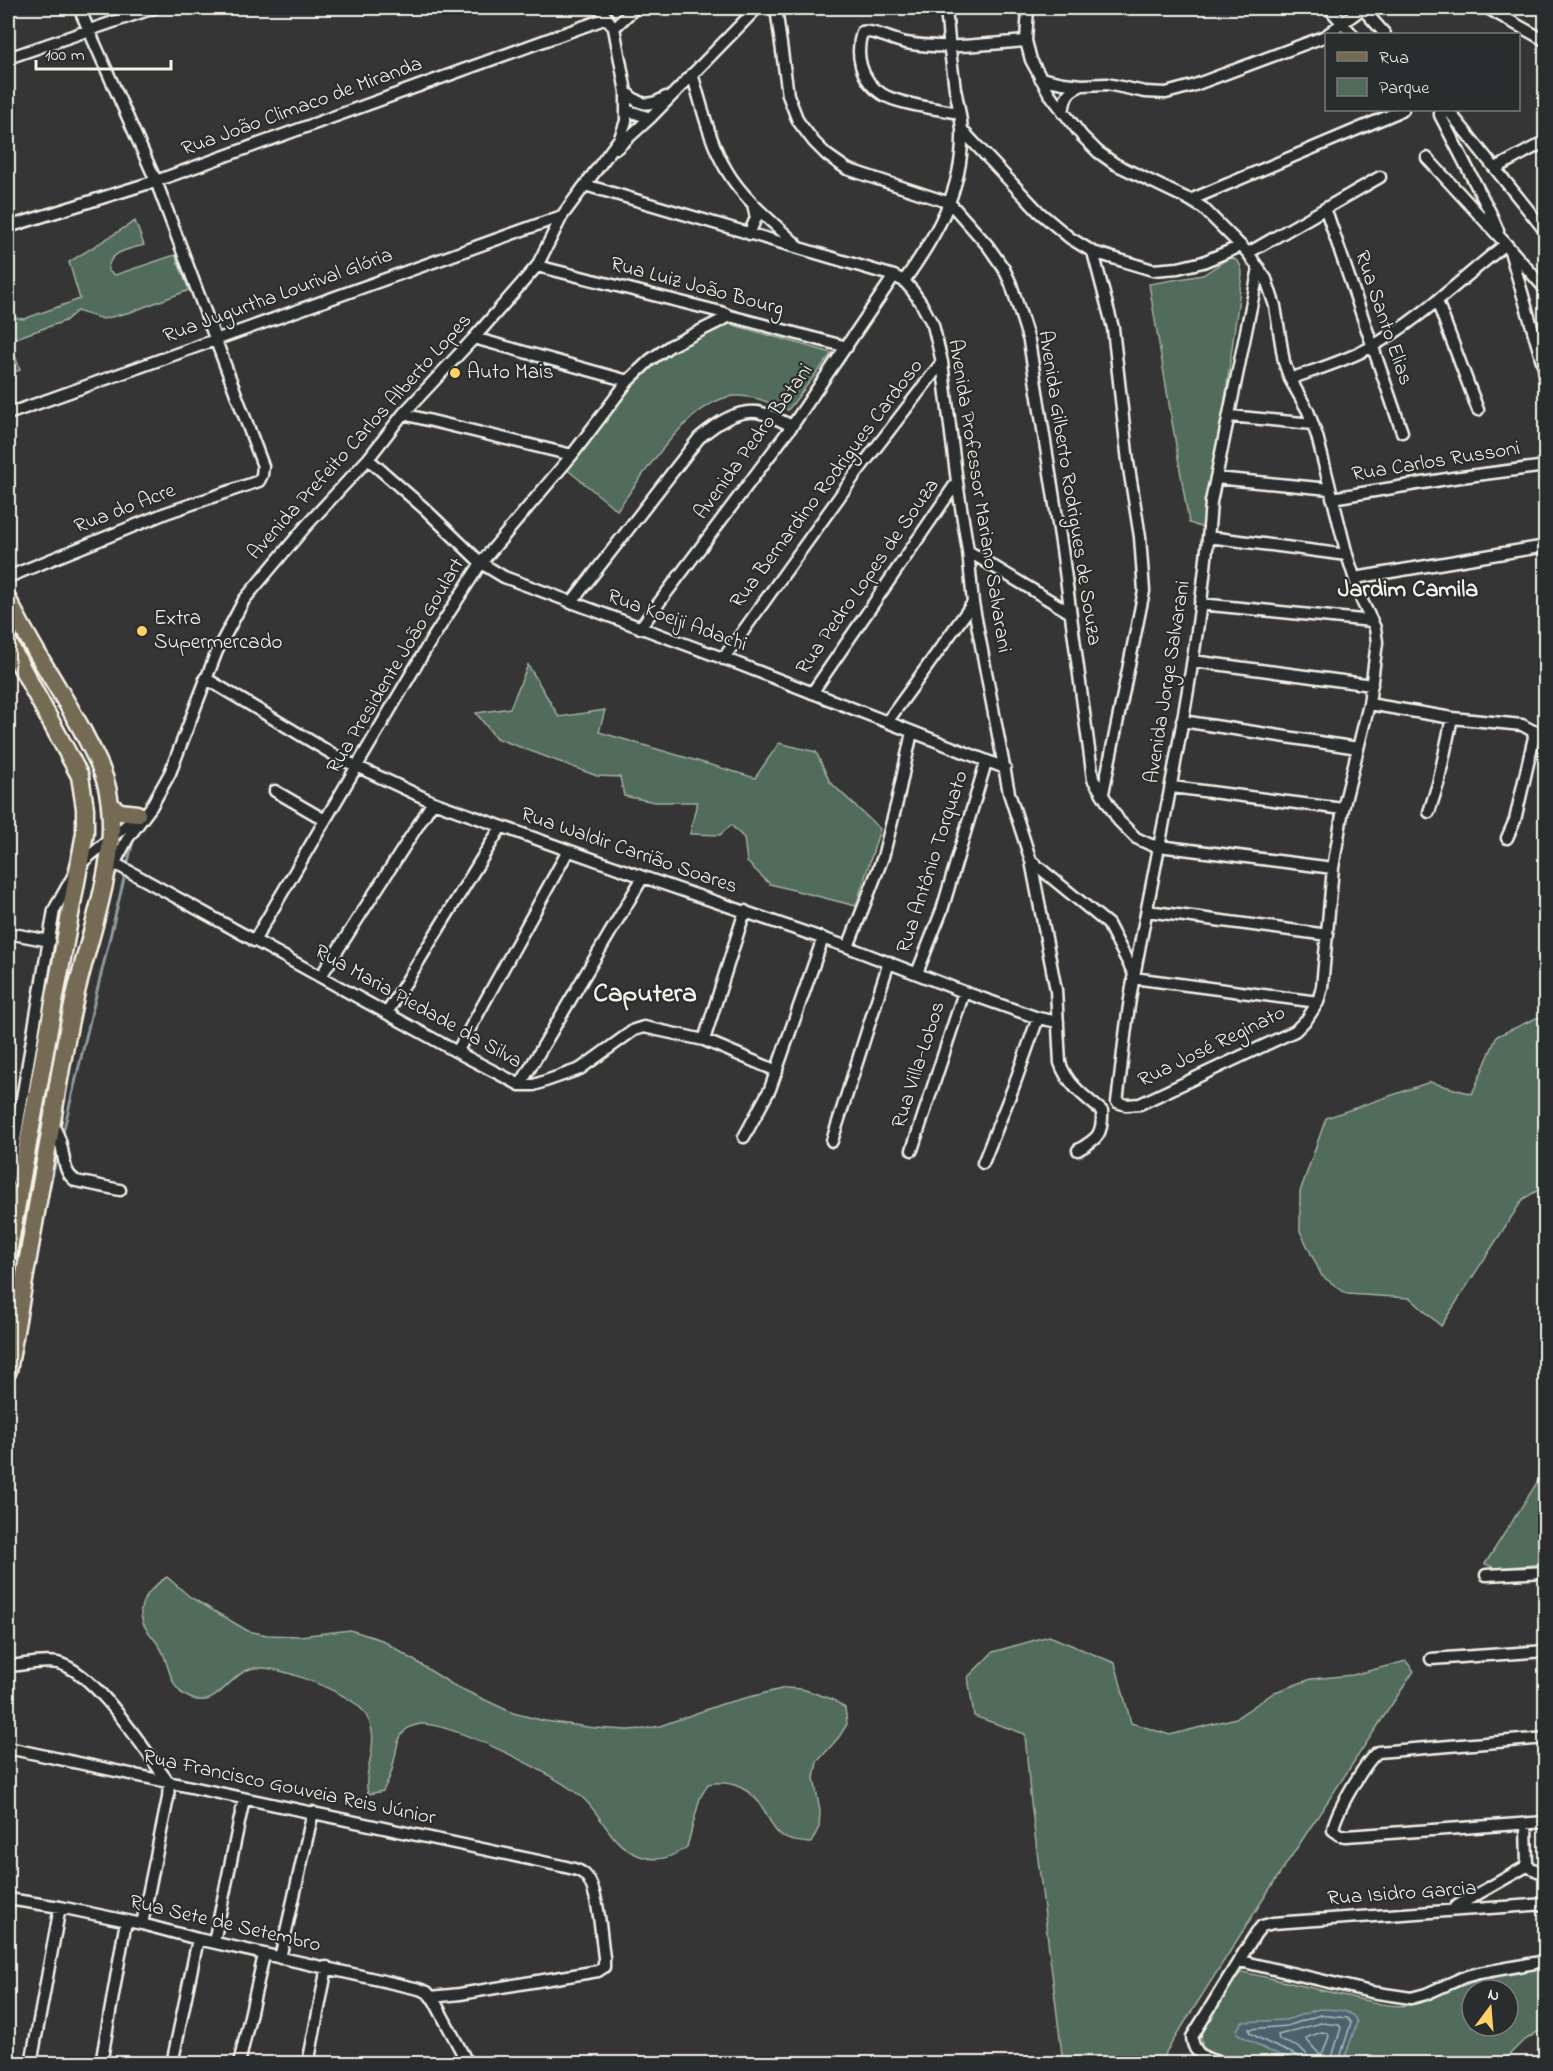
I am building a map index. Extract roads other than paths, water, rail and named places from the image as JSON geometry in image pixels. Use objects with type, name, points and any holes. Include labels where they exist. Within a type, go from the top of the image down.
[{"type":"main road","points":[[8,600],[23,631],[71,710],[100,767],[110,805],[110,839],[105,879],[75,996],[8,1371]]},
{"type":"main road","points":[[8,642],[80,776],[85,808],[85,833],[80,864],[8,1253]]},
{"type":"main road","points":[[46,711],[48,703],[54,701],[71,710]]},
{"type":"main road","points":[[110,805],[120,812],[144,811]]},
{"type":"street","points":[[79,8],[156,181],[215,339]]},
{"type":"street","points":[[8,58],[154,8]]},
{"type":"street","points":[[600,8],[614,28],[635,8]]},
{"type":"street","points":[[609,154],[636,133],[757,8]]},
{"type":"street","points":[[776,8],[788,95],[798,121],[814,142],[827,155],[847,169],[950,203]]},
{"type":"street","name":"Avenida Pedro Batani","points":[[640,628],[792,426],[847,347],[937,233],[950,203],[956,180],[962,130],[949,46],[946,8]]},
{"type":"street","points":[[959,113],[898,100],[882,94],[872,85],[860,67],[861,34],[866,30],[905,43],[949,46],[1026,41],[1028,8]]},
{"type":"street","points":[[1329,8],[1351,33]]},
{"type":"street","points":[[1330,33],[1363,8],[1384,33]]},
{"type":"street","points":[[1487,8],[1545,42]]},
{"type":"street","points":[[1508,20],[1511,8]]},
{"type":"street","name":"Rua João Climaco de Miranda","points":[[8,226],[156,181],[607,18]]},
{"type":"street","name":"Avenida Prefeito Carlos Alberto Lopes","points":[[105,879],[144,811],[170,773],[225,633],[244,600],[306,526],[368,459],[403,414],[537,266],[562,216],[622,134],[626,92],[614,28]]},
{"type":"street","points":[[1040,78],[1082,85],[1107,84],[1145,92],[1166,93],[1192,86],[1325,36]]},
{"type":"street","name":"Rua José Reginato","points":[[1026,41],[1031,60],[1040,78],[1063,113],[1098,152],[1115,164],[1190,200],[1215,219],[1259,268],[1271,292],[1290,379],[1312,424],[1347,555],[1362,601],[1372,621],[1377,642],[1369,704],[1343,809],[1333,868],[1328,935],[1318,1002],[1307,1019],[1295,1030],[1140,1104],[1126,1105],[1117,1102]]},
{"type":"street","points":[[692,74],[719,156],[739,189],[800,248]]},
{"type":"street","points":[[1063,113],[1067,93],[1082,85]]},
{"type":"street","points":[[626,92],[637,102],[644,104],[656,102],[674,92]]},
{"type":"street","points":[[626,110],[650,118]]},
{"type":"street","points":[[1190,200],[1400,111]]},
{"type":"street","points":[[1440,111],[1505,243],[1545,375]]},
{"type":"street","points":[[1449,111],[1545,232]]},
{"type":"street","points":[[962,130],[1039,212],[1070,238],[1094,252],[1153,270],[1178,268],[1244,250],[1380,177]]},
{"type":"street","points":[[1496,168],[1545,141]]},
{"type":"street","points":[[1427,158],[1545,290]]},
{"type":"street","points":[[585,185],[899,279]]},
{"type":"street","name":"Avenida Gilberto Rodrigues de Souza","points":[[950,203],[988,246],[1004,269],[1015,293],[1029,341],[1062,549],[1093,776],[1119,821],[1136,838],[1151,845],[1333,868]]},
{"type":"street","points":[[749,234],[756,218],[753,204]]},
{"type":"street","name":"Rua Jugurtha Lourival Glória","points":[[8,414],[562,216]]},
{"type":"street","name":"Rua Santo Elias","points":[[1328,216],[1402,432]]},
{"type":"street","points":[[1290,379],[1372,347],[1437,301],[1505,243]]},
{"type":"street","points":[[1094,252],[1113,328],[1128,462],[1140,537],[1144,591],[1103,793]]},
{"type":"street","name":"Rua Luiz João Bourg","points":[[537,266],[721,312],[847,347]]},
{"type":"street","name":"Avenida Jorge Salvarani","points":[[1117,1102],[1134,976],[1172,787],[1192,661],[1209,537],[1211,502],[1259,268]]},
{"type":"street","name":"Avenida Professor Mariano Salvarani","points":[[899,279],[912,290],[933,325],[942,362],[973,603],[1009,793],[1031,861],[1056,990],[1060,1063],[1063,1071],[1078,1091],[1102,1111]]},
{"type":"street","points":[[1437,301],[1478,410]]},
{"type":"street","name":"Rua Presidente João Goulart","points":[[254,941],[427,647],[481,563],[572,454],[628,381],[650,360],[670,346],[730,316]]},
{"type":"street","points":[[474,338],[628,381]]},
{"type":"street","name":"Rua do Acre","points":[[8,577],[166,513],[258,481],[262,475],[263,466],[215,339]]},
{"type":"street","name":"Rua Bernardino Rodrigues Cardoso","points":[[723,659],[855,475],[942,362]]},
{"type":"street","points":[[571,603],[699,438],[727,418],[755,411],[792,426]]},
{"type":"street","points":[[403,414],[572,454]]},
{"type":"street","points":[[1230,416],[1312,424]]},
{"type":"street","name":"Rua Koeiji Adachi","points":[[368,459],[424,508],[481,563],[504,577],[1005,768]]},
{"type":"street","name":"Rua Carlos Russoni","points":[[1216,478],[1331,494],[1545,466]]},
{"type":"street","name":"Rua Pedro Lopes de Souza","points":[[812,693],[957,482]]},
{"type":"street","points":[[1209,537],[1347,555]]},
{"type":"street","points":[[1355,578],[1545,546]]},
{"type":"street","points":[[968,551],[1070,612]]},
{"type":"street","points":[[887,722],[973,603]]},
{"type":"street","points":[[1200,604],[1372,621]]},
{"type":"street","points":[[1192,661],[1372,685]]},
{"type":"street","name":"Rua Waldir Carrião Soares","points":[[206,678],[357,767],[433,802],[823,938],[964,992],[1038,1018],[1058,1022]]},
{"type":"street","points":[[1369,704],[1452,718],[1522,725],[1533,731],[1545,732]]},
{"type":"street","points":[[1429,812],[1438,784],[1452,718]]},
{"type":"street","points":[[1182,721],[1358,748]]},
{"type":"street","points":[[1507,838],[1515,820],[1534,738],[1533,731]]},
{"type":"street","points":[[848,947],[883,857],[912,732]]},
{"type":"street","name":"Rua Antônio Torquato","points":[[916,973],[942,910],[986,762]]},
{"type":"street","points":[[1172,787],[1343,809]]},
{"type":"street","points":[[275,791],[325,820]]},
{"type":"street","points":[[321,976],[433,802]]},
{"type":"street","name":"Avenida Prefeito Carlos Alberto Lopes","points":[[80,864],[144,811]]},
{"type":"street","points":[[387,1013],[501,827]]},
{"type":"street","points":[[457,1052],[568,850]]},
{"type":"street","points":[[1031,861],[1108,924],[1134,976],[1318,1002]]},
{"type":"street","name":"Rua Maria Piedade da Silva","points":[[114,863],[520,1085],[534,1085],[580,1070],[634,1029],[644,1027],[704,1040],[777,1071]]},
{"type":"street","points":[[8,1175],[54,910],[80,864]]},
{"type":"street","points":[[520,1085],[643,877]]},
{"type":"street","points":[[704,1040],[746,911]]},
{"type":"street","points":[[1147,911],[1328,935]]},
{"type":"street","points":[[8,933],[50,941]]},
{"type":"street","points":[[744,1137],[770,1089],[823,938]]},
{"type":"street","points":[[832,1141],[889,962]]},
{"type":"street","name":"Rua Villa-Lobos","points":[[912,1150],[964,992]]},
{"type":"street","points":[[983,1162],[1038,1018]]},
{"type":"street","points":[[1078,1150],[1099,1135],[1102,1111],[1117,1102]]},
{"type":"street","points":[[52,1122],[61,1145],[65,1167],[72,1178],[76,1181],[120,1190]]},
{"type":"street","points":[[1486,1575],[1545,1572]]},
{"type":"street","points":[[1431,1659],[1545,1652]]},
{"type":"street","points":[[8,1666],[58,1663],[88,1681],[106,1698],[169,1783],[168,1798],[142,1924]]},
{"type":"street","points":[[1545,1738],[1384,1750],[1375,1754],[1368,1761],[1336,1818],[1333,1830],[1340,1835],[1545,1822]]},
{"type":"street","name":"Rua Francisco Gouveia Reis Júnior","points":[[8,1748],[562,1866],[584,1873],[590,1880],[604,1967],[591,1974],[431,1997]]},
{"type":"street","points":[[214,1942],[244,1799]]},
{"type":"street","points":[[280,1958],[313,1812]]},
{"type":"street","points":[[1526,1824],[1527,1866]]},
{"type":"street","points":[[1527,1866],[1545,1875]]},
{"type":"street","points":[[1451,1910],[1527,1866]]},
{"type":"street","name":"Rua Sete de Setembro","points":[[8,1899],[142,1924],[198,1939],[419,1989],[427,1992],[431,1997]]},
{"type":"street","name":"Rua Isidro Garcia","points":[[1240,1961],[1262,1926],[1273,1923],[1545,1904]]},
{"type":"street","points":[[32,2064],[60,1907]]},
{"type":"street","points":[[101,2064],[126,1921]]},
{"type":"street","points":[[172,2064],[198,1939]]},
{"type":"street","points":[[239,2064],[264,1954]]},
{"type":"street","points":[[1226,2064],[1205,2058],[1197,2053],[1192,2045],[1192,2037],[1240,1961],[1371,1992],[1411,1998],[1426,1995],[1471,1975],[1545,1960]]},
{"type":"street","points":[[308,2064],[327,1967]]},
{"type":"street","points":[[431,1997],[468,2064]]},
{"type":"water","points":[[1319,2009],[1346,2012],[1351,2014],[1357,2022],[1343,2063],[1303,2063],[1267,2050],[1238,2034],[1237,2030],[1242,2022],[1286,2020]]},
{"type":"waterway","points":[[62,1137],[134,837]]},
{"type":"waterway","points":[[45,1207],[58,1152]]},
{"type":"place","name":"Auto Mais","points":[[455,373]]},
{"type":"place","name":"Extra Supermercado","points":[[142,631]]},
{"type":"district","name":"Jardim Camila","points":[[1408,590]]},
{"type":"district","name":"Caputera","points":[[645,994]]}]
